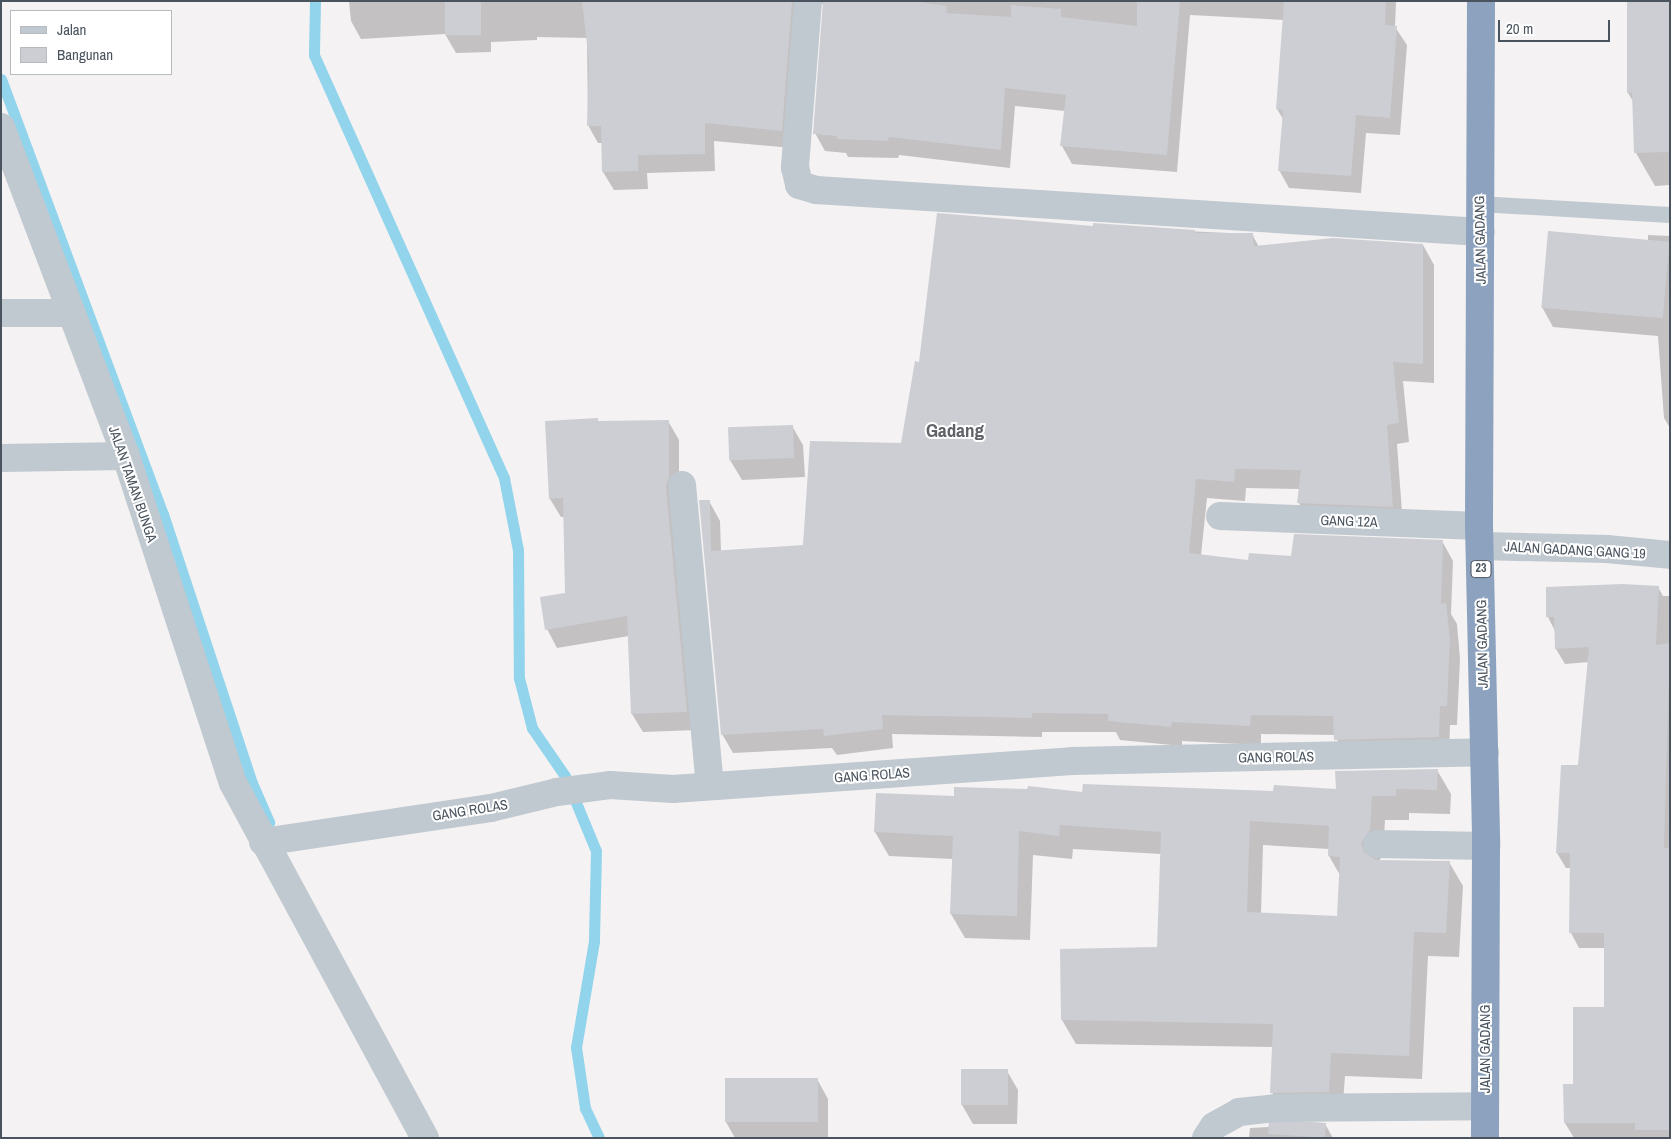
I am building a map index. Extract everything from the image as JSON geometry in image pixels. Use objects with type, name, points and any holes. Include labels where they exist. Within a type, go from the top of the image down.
[{"type":"highway","name":"JALAN GADANG","points":[[1481,1],[1480,536],[1486,846],[1486,1138]]},
{"type":"street","points":[[808,1],[795,167],[799,185],[816,190],[1481,232]]},
{"type":"street","name":"JALAN TAMAN BUNGA","points":[[1,127],[12,180],[70,313],[126,456],[233,783],[263,842],[425,1138]]},
{"type":"street","points":[[1,313],[70,313]]},
{"type":"street","points":[[1,458],[126,456]]},
{"type":"street","points":[[682,485],[710,786]]},
{"type":"street","name":"GANG 12A","points":[[1220,516],[1480,536]]},
{"type":"street","name":"JALAN GADANG GANG 19","points":[[1480,536],[1670,555]]},
{"type":"street","name":"GANG ROLAS","points":[[263,842],[491,808],[557,792],[610,785],[673,789],[1072,761],[1485,752]]},
{"type":"street","points":[[1377,844],[1486,846]]},
{"type":"street","points":[[1206,1138],[1214,1126],[1239,1112],[1275,1108],[1485,1106]]},
{"type":"lane","points":[[1480,204],[1670,215]]},
{"type":"building","points":[[445,1],[481,1],[481,35],[445,35]]},
{"type":"building","points":[[582,1],[792,1],[782,131],[705,123],[705,154],[638,155],[638,171],[602,172],[601,126],[587,126],[589,62]]},
{"type":"building","points":[[823,1],[914,1],[947,6],[946,13],[1011,17],[1011,5],[1061,9],[1061,17],[1137,26],[1137,1],[1180,1],[1167,155],[1060,146],[1066,95],[1005,88],[1001,150],[889,137],[888,141],[837,139],[837,136],[813,134]]},
{"type":"building","points":[[1284,1],[1386,1],[1385,25],[1397,26],[1390,118],[1356,115],[1351,176],[1278,171],[1283,110],[1276,109]]},
{"type":"building","points":[[1627,1],[1670,1],[1670,152],[1634,153],[1632,93],[1627,93]]},
{"type":"building","points":[[937,213],[1093,226],[1093,223],[1195,230],[1195,233],[1253,233],[1254,246],[1333,238],[1423,244],[1423,364],[1393,362],[1399,423],[1387,425],[1393,507],[1297,503],[1301,470],[1235,469],[1234,482],[1196,479],[1189,553],[1248,560],[1249,553],[1291,556],[1294,534],[1443,540],[1441,604],[1446,603],[1450,639],[1447,706],[1440,706],[1439,737],[1334,740],[1333,716],[1251,715],[1250,726],[1172,722],[1171,727],[1108,721],[1108,714],[1032,713],[1032,718],[882,715],[883,729],[824,736],[823,729],[721,735],[699,500],[710,500],[711,551],[803,545],[810,441],[901,443],[915,361],[919,362]]},
{"type":"building","points":[[1548,231],[1670,242],[1663,318],[1541,308]]},
{"type":"building","points":[[598,418],[598,421],[669,420],[669,477],[666,486],[687,712],[631,714],[627,616],[545,630],[540,597],[565,593],[563,498],[549,499],[545,421]]},
{"type":"building","points":[[793,425],[794,458],[729,460],[728,427]]},
{"type":"building","points":[[1622,584],[1659,586],[1656,645],[1670,643],[1664,848],[1670,848],[1670,1130],[1635,1130],[1635,1123],[1564,1123],[1563,1084],[1573,1084],[1573,1007],[1604,1007],[1604,933],[1569,933],[1570,853],[1556,853],[1561,765],[1578,765],[1589,647],[1555,649],[1554,617],[1546,617],[1546,587]]},
{"type":"building","points":[[1438,769],[1437,790],[1396,789],[1396,796],[1372,796],[1370,830],[1361,843],[1364,852],[1376,860],[1450,861],[1446,933],[1414,932],[1409,1056],[1331,1053],[1329,1092],[1270,1093],[1273,1024],[1061,1020],[1060,949],[1157,947],[1161,832],[1060,825],[1059,836],[1019,831],[1017,916],[950,914],[953,836],[874,832],[876,793],[954,796],[954,787],[1027,789],[1028,786],[1082,792],[1083,784],[1273,791],[1274,785],[1336,789],[1335,771]],"holes":[[[1250,821],[1329,826],[1328,856],[1340,857],[1337,916],[1247,912]]]},
{"type":"building","points":[[961,1069],[1008,1069],[1008,1105],[961,1105]]},
{"type":"building","points":[[725,1078],[818,1078],[818,1122],[725,1122]]},
{"type":"building","points":[[1269,1119],[1326,1123],[1325,1138],[1268,1134]]},
{"type":"waterway","points":[[315,1],[314,55],[504,478],[518,550],[519,678],[532,728],[565,776],[596,851],[594,941],[576,1047],[585,1108],[599,1138]]},
{"type":"waterway","points":[[1,79],[163,514],[252,783],[269,822]]},
{"type":"district","name":"Gadang","points":[[955,431]]}]
